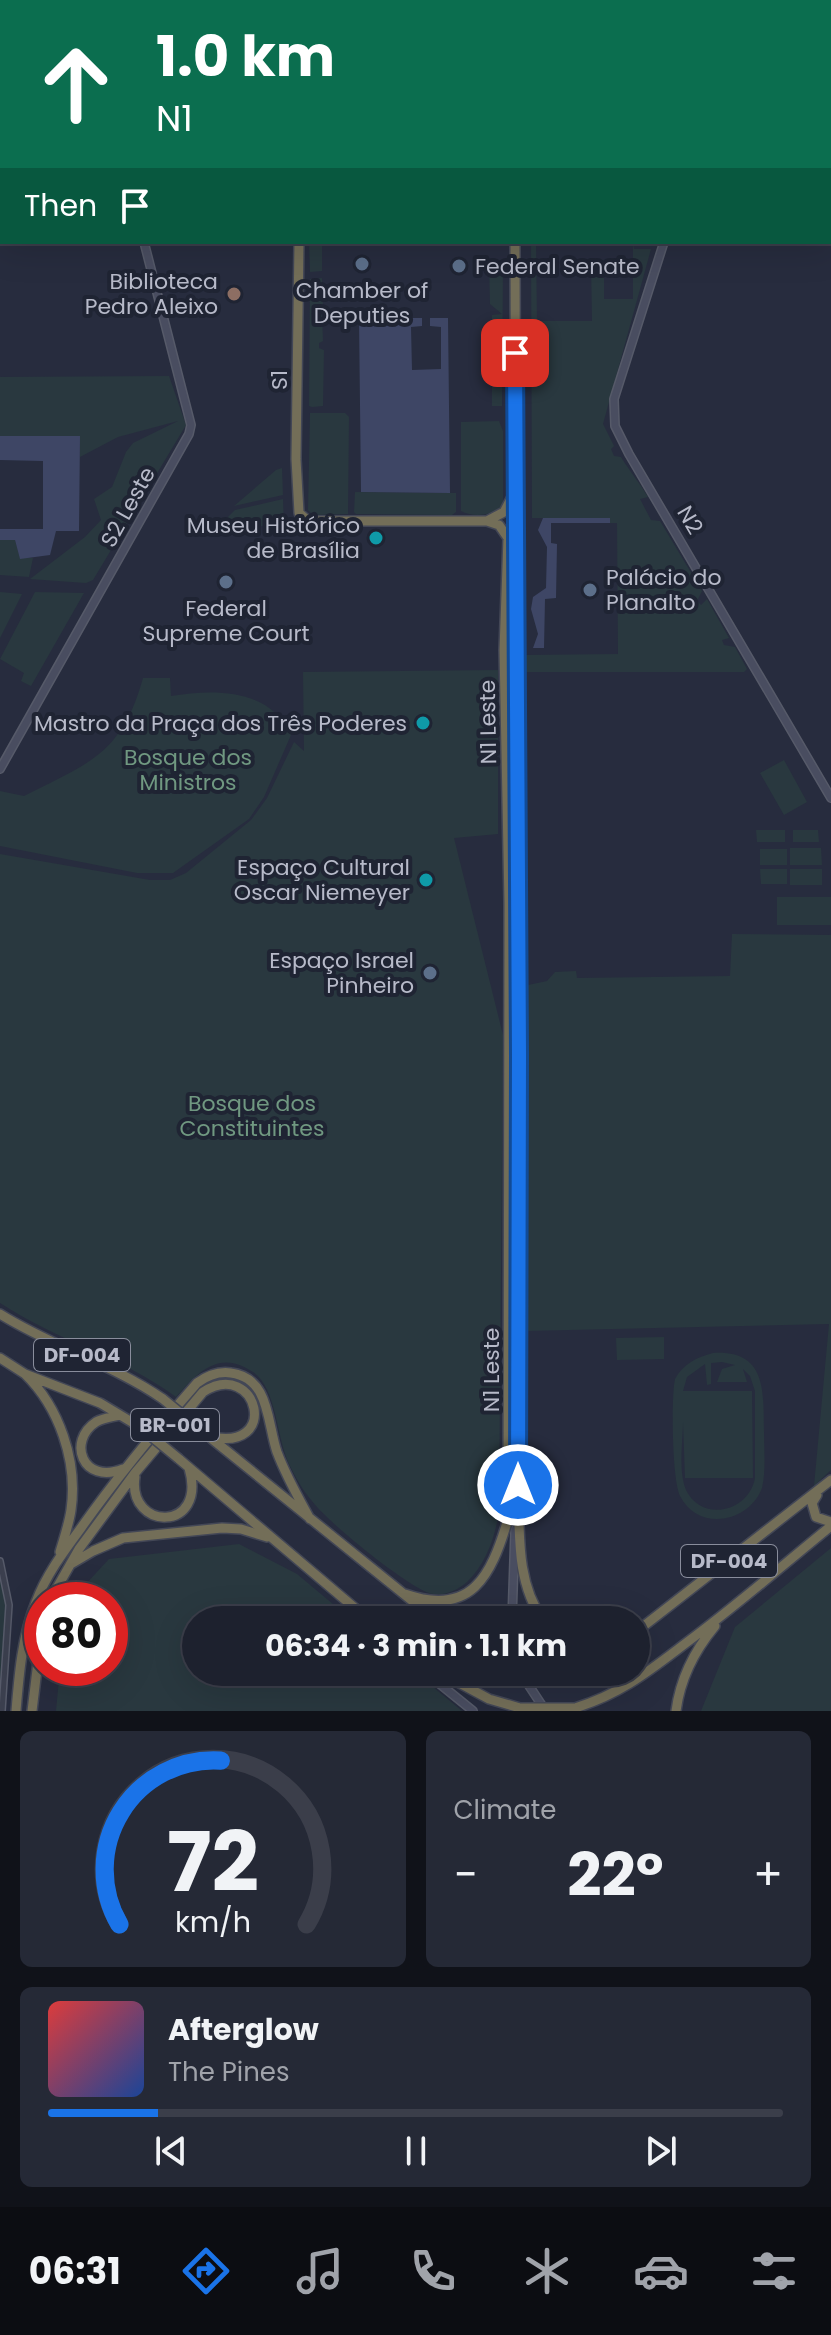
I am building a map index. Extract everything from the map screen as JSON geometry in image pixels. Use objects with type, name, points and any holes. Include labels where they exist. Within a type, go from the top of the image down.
[{"type":"highway","name":"S1","points":[[299,244],[296,459],[297,506],[302,517],[315,521],[487,521]]},
{"type":"highway","name":"N1 Leste","points":[[514,1484],[515,244]]},
{"type":"highway","points":[[487,521],[504,512],[516,489]]},
{"type":"highway","name":"N1 Leste","points":[[487,521],[499,525],[508,538],[504,650],[514,1484]]},
{"type":"highway","name":"DF-004","points":[[0,1314],[32,1334],[135,1380],[163,1399],[419,1606]]},
{"type":"highway","name":"DF-004","points":[[2,1360],[25,1374],[100,1403],[140,1427],[353,1606]]},
{"type":"highway","name":"BR-001","points":[[16,1711],[27,1632],[36,1600],[58,1560],[123,1469],[197,1383],[218,1372],[241,1375],[252,1381],[265,1402],[276,1450],[310,1519]]},
{"type":"highway","name":"BR-001","points":[[25,1374],[40,1389],[54,1411],[70,1468],[72,1507],[58,1560]]},
{"type":"highway","name":"BR-001","points":[[60,1582],[135,1473],[203,1392],[218,1384],[228,1383],[248,1393],[255,1415],[248,1430],[231,1439],[207,1435]]},
{"type":"highway","name":"BR-001","points":[[120,1415],[95,1422],[86,1431],[81,1447],[86,1464],[93,1471],[103,1474],[123,1469]]},
{"type":"highway","name":"BR-001","points":[[135,1473],[135,1497],[139,1504],[157,1517],[168,1517],[188,1506],[193,1494],[189,1468]]},
{"type":"highway","name":"DF-004","points":[[650,1621],[831,1480]]},
{"type":"highway","points":[[405,1594],[423,1600],[447,1602],[472,1590],[493,1561],[503,1538],[514,1484]]},
{"type":"highway","points":[[514,1484],[521,1559],[528,1591],[536,1606]]},
{"type":"highway","points":[[821,1489],[812,1503],[813,1510],[816,1517],[831,1524]]},
{"type":"highway","name":"DF-004","points":[[650,1670],[724,1614],[831,1524]]},
{"type":"highway","points":[[68,1566],[123,1538],[193,1529],[241,1529],[280,1543]]},
{"type":"highway","points":[[676,1711],[678,1695],[689,1666],[724,1614]]},
{"type":"highway","points":[[32,1711],[35,1686]]},
{"type":"highway","name":"DF-004","points":[[465,1686],[489,1699],[520,1708],[575,1708],[628,1686]]},
{"type":"main road","name":"S2 Leste","points":[[0,769],[107,582],[191,425],[145,244]]},
{"type":"main road","name":"N2","points":[[663,244],[614,399],[615,426],[831,798]]},
{"type":"main road","name":"N1 Leste","points":[[512,1606],[514,1484]]},
{"type":"main road","points":[[442,1686],[473,1711]]},
{"type":"main road","points":[[529,1686],[546,1711]]},
{"type":"street","points":[[0,1561],[9,1605],[2,1711]]},
{"type":"green space","points":[[309,244],[322,244],[322,271],[310,272]]},
{"type":"green space","points":[[531,244],[536,244],[537,321],[592,321],[591,265],[604,265],[604,299],[633,299],[633,244],[634,249],[651,249],[603,424],[614,446],[611,449],[614,456],[621,457],[648,497],[640,499],[651,520],[660,521],[702,591],[697,601],[701,605],[707,599],[729,638],[722,640],[724,645],[735,647],[747,669],[744,672],[526,672],[525,655],[618,654],[617,523],[610,523],[610,518],[532,518]]},
{"type":"green space","points":[[489,263],[503,263],[502,406],[492,406],[492,315],[502,314],[490,304]]},
{"type":"green space","points":[[322,278],[323,306],[311,314],[322,315],[323,341],[319,343],[319,348],[324,350],[323,406],[312,407],[309,406],[310,279]]},
{"type":"green space","points":[[169,376],[186,425],[93,580],[86,583],[30,579],[85,537],[101,520],[94,499],[112,487],[126,452],[133,443],[178,421],[118,437],[80,457],[80,436],[0,436],[0,377]]},
{"type":"green space","points":[[310,413],[345,413],[349,417],[348,514],[313,515],[308,510]]},
{"type":"green space","points":[[499,421],[503,431],[503,507],[483,515],[466,513],[461,511],[461,422]]},
{"type":"green space","points":[[282,468],[283,495],[234,506],[276,470]]},
{"type":"green space","points":[[355,492],[456,493],[456,512],[452,515],[356,514]]},
{"type":"green space","points":[[283,499],[284,526],[219,526],[235,510]]},
{"type":"green space","points":[[0,540],[15,540],[20,558],[33,558],[29,577],[0,575]]},
{"type":"green space","points":[[0,592],[22,594],[0,638]]},
{"type":"green space","points":[[35,592],[84,593],[31,686],[21,681],[24,673],[0,659]]},
{"type":"green space","name":"Bosque dos Constituintes","points":[[498,670],[498,834],[454,838],[503,1035],[499,1512],[489,1550],[474,1575],[455,1590],[433,1594],[394,1572],[314,1504],[290,1466],[272,1401],[261,1379],[253,1372],[241,1365],[219,1363],[201,1372],[176,1397],[133,1370],[44,1328],[0,1303],[0,854],[150,880],[170,880],[186,873],[251,820],[267,798],[294,742],[304,751],[303,672]]},
{"type":"green space","name":"Bosque dos Ministros","points":[[143,678],[170,678],[171,696],[205,693],[239,695],[269,708],[282,720],[291,735],[264,797],[249,819],[173,873],[137,873],[0,846],[0,791],[24,796],[100,753],[125,724]]},
{"type":"green space","points":[[784,760],[807,802],[784,815],[760,773]]},
{"type":"green space","points":[[756,830],[785,830],[785,842],[757,842]]},
{"type":"green space","points":[[793,830],[818,830],[819,842],[793,842]]},
{"type":"green space","points":[[790,848],[821,848],[822,865],[790,865]]},
{"type":"green space","points":[[760,849],[787,849],[787,865],[760,865]]},
{"type":"green space","points":[[760,869],[787,869],[787,884],[761,884]]},
{"type":"green space","points":[[790,869],[822,869],[822,885],[790,885]]},
{"type":"green space","points":[[777,897],[831,897],[831,925],[777,925]]},
{"type":"green space","points":[[732,934],[831,935],[831,1470],[814,1486],[829,1324],[526,1331],[528,985],[547,981],[555,972],[576,971],[577,978],[730,976]]},
{"type":"green space","points":[[664,1337],[664,1359],[617,1360],[616,1338]]},
{"type":"green space","points":[[713,1353],[731,1354],[753,1366],[759,1377],[763,1403],[762,1488],[746,1509],[723,1519],[710,1519],[688,1507],[680,1496],[675,1473],[675,1379],[686,1365]],"holes":[[[711,1363],[735,1365],[722,1369],[717,1382],[747,1382],[743,1369],[750,1376],[755,1391],[755,1478],[744,1499],[724,1509],[713,1510],[693,1500],[686,1490],[682,1465],[683,1422],[685,1478],[753,1478],[752,1391],[683,1391],[687,1377],[705,1364],[707,1385],[711,1384]]]},
{"type":"green space","points":[[239,1544],[297,1574],[335,1606],[182,1606],[182,1686],[432,1686],[462,1711],[56,1711],[58,1686],[128,1686],[128,1582],[88,1582],[109,1559]]},
{"type":"green space","points":[[831,1548],[831,1711],[701,1711],[735,1627]]},
{"type":"green space","points":[[0,1576],[6,1616],[0,1684]]},
{"type":"water","points":[[359,318],[422,318],[422,326],[411,327],[412,370],[441,369],[441,327],[430,326],[430,318],[448,318],[450,493],[361,492]]},
{"type":"water","points":[[0,436],[80,436],[79,531],[56,531],[50,555],[20,559],[15,540],[0,540],[0,529],[43,529],[43,461],[0,460]]},
{"type":"water","points":[[543,518],[610,518],[610,523],[551,523],[551,543],[557,544],[556,598],[545,599],[544,648],[533,648],[538,634],[531,609],[533,597],[546,588],[547,547],[538,530]]},
{"type":"place","name":"Chamber of Deputies","points":[[362,264]]},
{"type":"place","name":"Federal Senate","points":[[459,266]]},
{"type":"place","name":"Biblioteca Pedro Aleixo","points":[[234,294]]},
{"type":"place","name":"Museu Histórico de Brasília","points":[[376,538]]},
{"type":"place","name":"Federal Supreme Court","points":[[226,582]]},
{"type":"place","name":"Palácio do Planalto","points":[[590,590]]},
{"type":"place","name":"Mastro da Praça dos Três Poderes","points":[[423,723]]},
{"type":"place","name":"Espaço Cultural Oscar Niemeyer","points":[[426,880]]},
{"type":"place","name":"Espaço Israel Pinheiro","points":[[430,973]]},
{"type":"route","points":[[515,353],[518,1485]]}]
